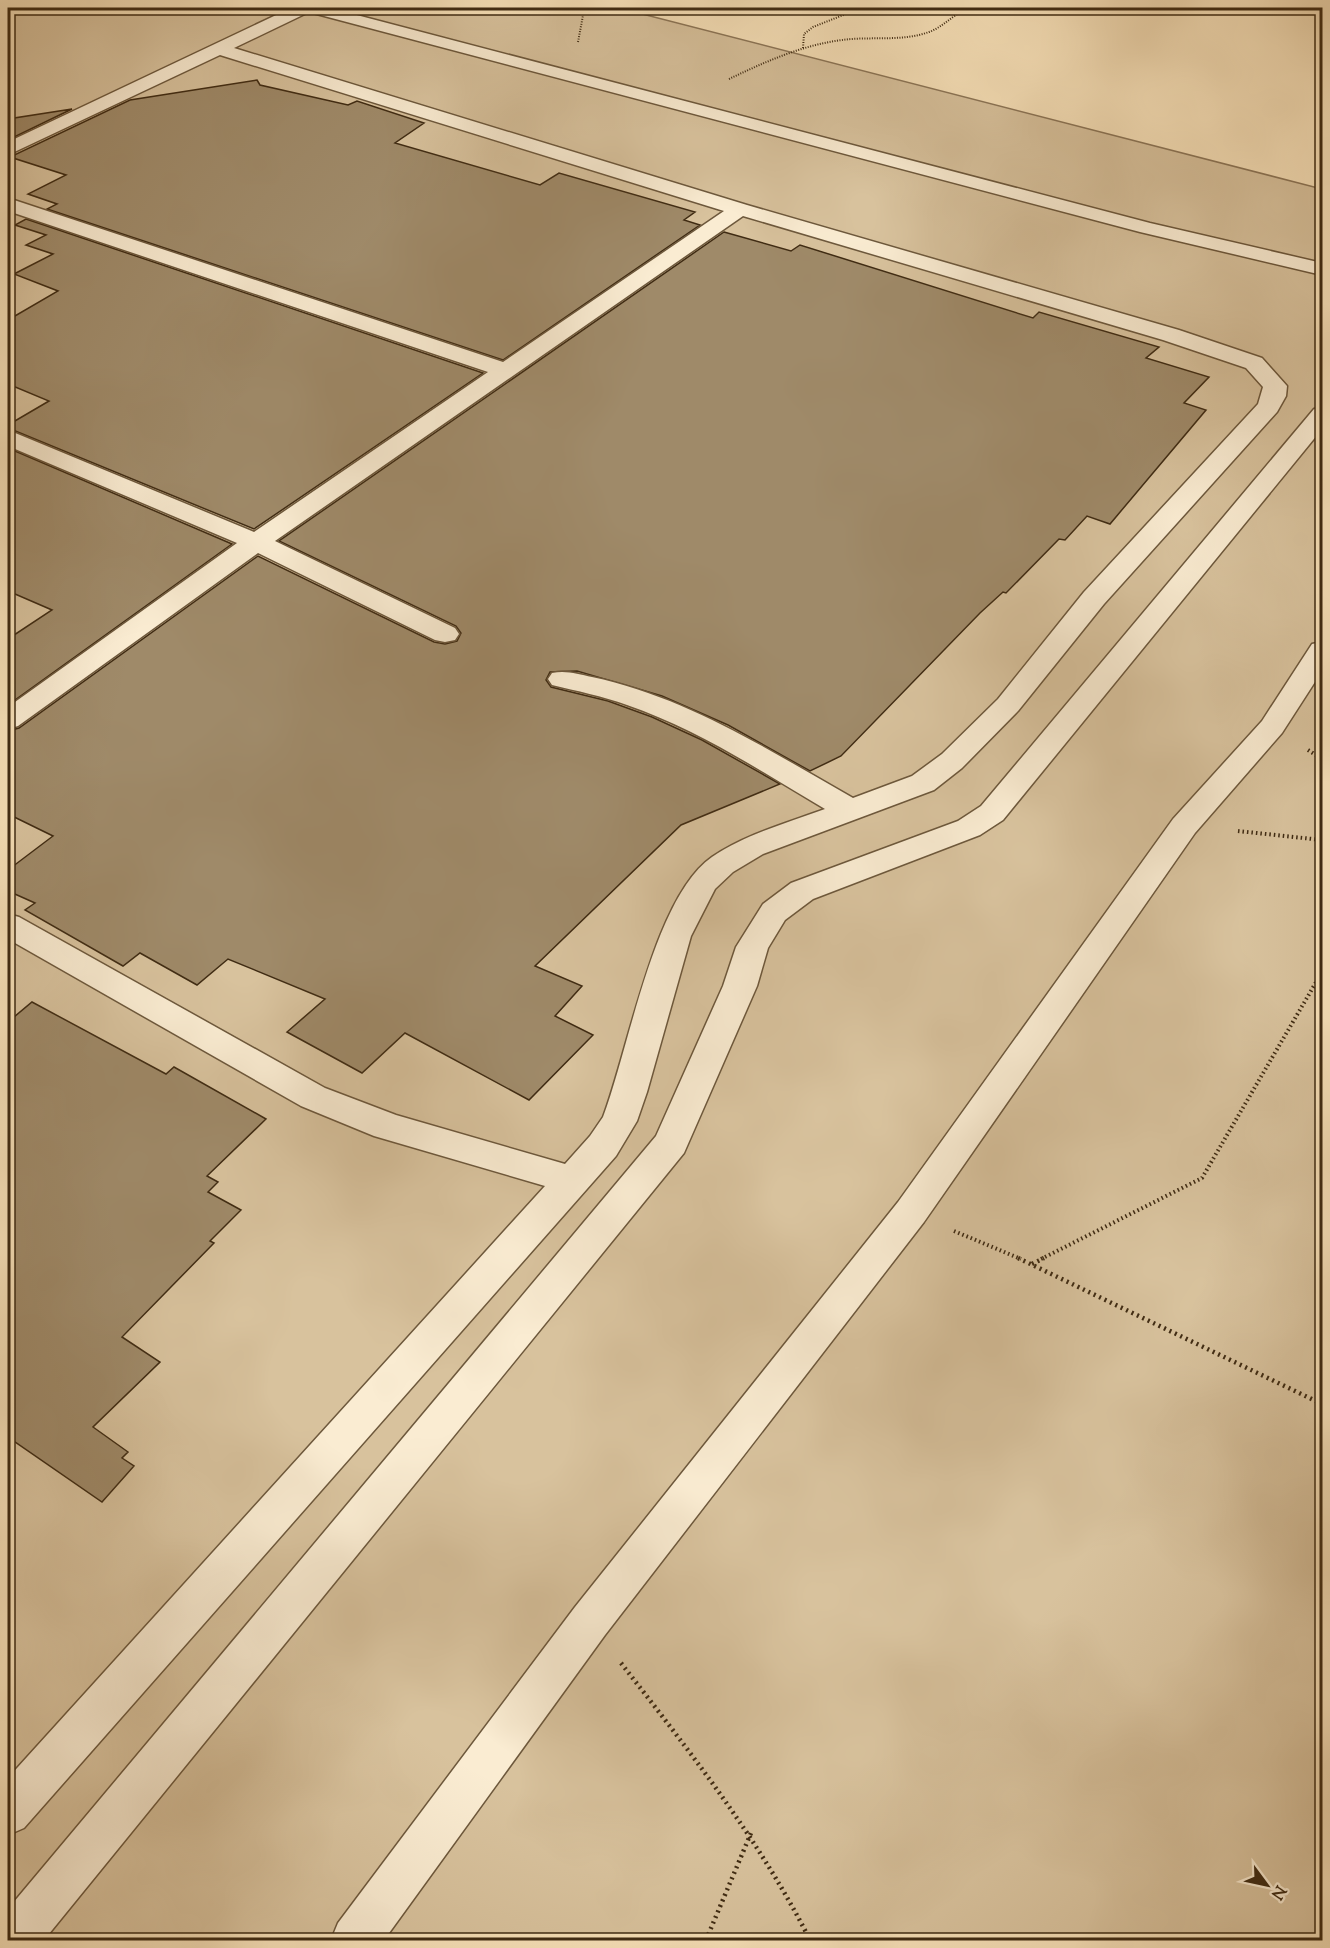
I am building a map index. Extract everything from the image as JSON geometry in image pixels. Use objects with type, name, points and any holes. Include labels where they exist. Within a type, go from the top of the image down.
[{"type":"street","points":[[8,149],[304,8]]},
{"type":"street","points":[[312,8],[1147,228],[1323,270]]},
{"type":"street","points":[[8,1812],[603,1146],[619,1121],[630,1092],[675,936],[702,883],[722,866],[752,847],[922,783],[952,761],[1008,705],[1094,598],[1269,407],[1275,386],[1254,363],[1181,339],[1090,310],[740,209],[219,49]]},
{"type":"street","points":[[8,204],[505,370]]},
{"type":"street","points":[[8,720],[256,542],[740,209]]},
{"type":"street","points":[[13,1941],[671,1143],[740,986],[752,947],[774,912],[802,891],[969,828],[992,813],[1323,414]]},
{"type":"street","points":[[8,437],[256,542],[445,634]]},
{"type":"street","points":[[355,1941],[590,1622],[911,1212],[1184,826],[1272,727],[1323,650]]},
{"type":"street","points":[[562,679],[624,693],[691,721],[850,810]]},
{"type":"street","points":[[8,925],[313,1097],[387,1126],[573,1180]]},
{"type":"path","points":[[803,48],[804,34],[813,27],[861,8]]},
{"type":"path","points":[[680,104],[778,56],[803,48],[855,38],[895,38],[932,32],[955,13],[968,8]]},
{"type":"path","points":[[1184,826],[1323,840]]},
{"type":"path","points":[[1032,1264],[1202,1178],[1235,1125],[1293,1018],[1323,972]]},
{"type":"path","points":[[911,1212],[1032,1264],[1323,1404]]},
{"type":"path","points":[[590,1622],[751,1833],[796,1911],[810,1941]]},
{"type":"path","points":[[706,1941],[751,1833]]},
{"type":"shaded area","points":[[8,8],[619,8],[1322,189],[1322,1940],[8,1940]]},
{"type":"building","points":[[257,80],[260,85],[348,105],[357,101],[424,123],[395,143],[540,185],[559,173],[695,212],[684,220],[700,225],[503,360],[47,209],[57,204],[28,194],[66,175],[10,157],[130,100]]},
{"type":"building","points":[[72,109],[8,140],[8,119]]},
{"type":"building","points":[[26,219],[483,373],[254,529],[8,428],[8,425],[49,401],[8,384],[8,320],[58,291],[14,274],[53,254],[26,245],[46,235],[15,225]]},
{"type":"building","points":[[724,232],[791,251],[800,245],[1033,318],[1039,312],[1159,347],[1146,358],[1209,377],[1184,403],[1206,410],[1110,524],[1087,516],[1065,540],[1059,539],[1006,593],[1003,592],[980,613],[841,756],[810,771],[728,725],[662,696],[577,671],[550,672],[546,680],[551,687],[608,701],[652,717],[702,740],[780,784],[681,825],[535,966],[582,986],[555,1016],[593,1035],[529,1100],[405,1033],[362,1073],[287,1032],[325,999],[228,959],[197,985],[140,953],[123,966],[25,910],[35,903],[8,891],[8,870],[53,836],[8,814],[8,731],[19,728],[258,556],[434,642],[445,644],[457,641],[461,633],[456,626],[279,541]]},
{"type":"building","points":[[8,448],[232,544],[8,705],[8,639],[52,610],[8,591]]},
{"type":"building","points":[[32,1002],[166,1074],[174,1067],[266,1119],[207,1176],[218,1182],[208,1192],[241,1210],[210,1241],[214,1243],[122,1337],[160,1362],[93,1427],[128,1452],[122,1458],[134,1466],[102,1502],[8,1437],[8,1022]]}]
